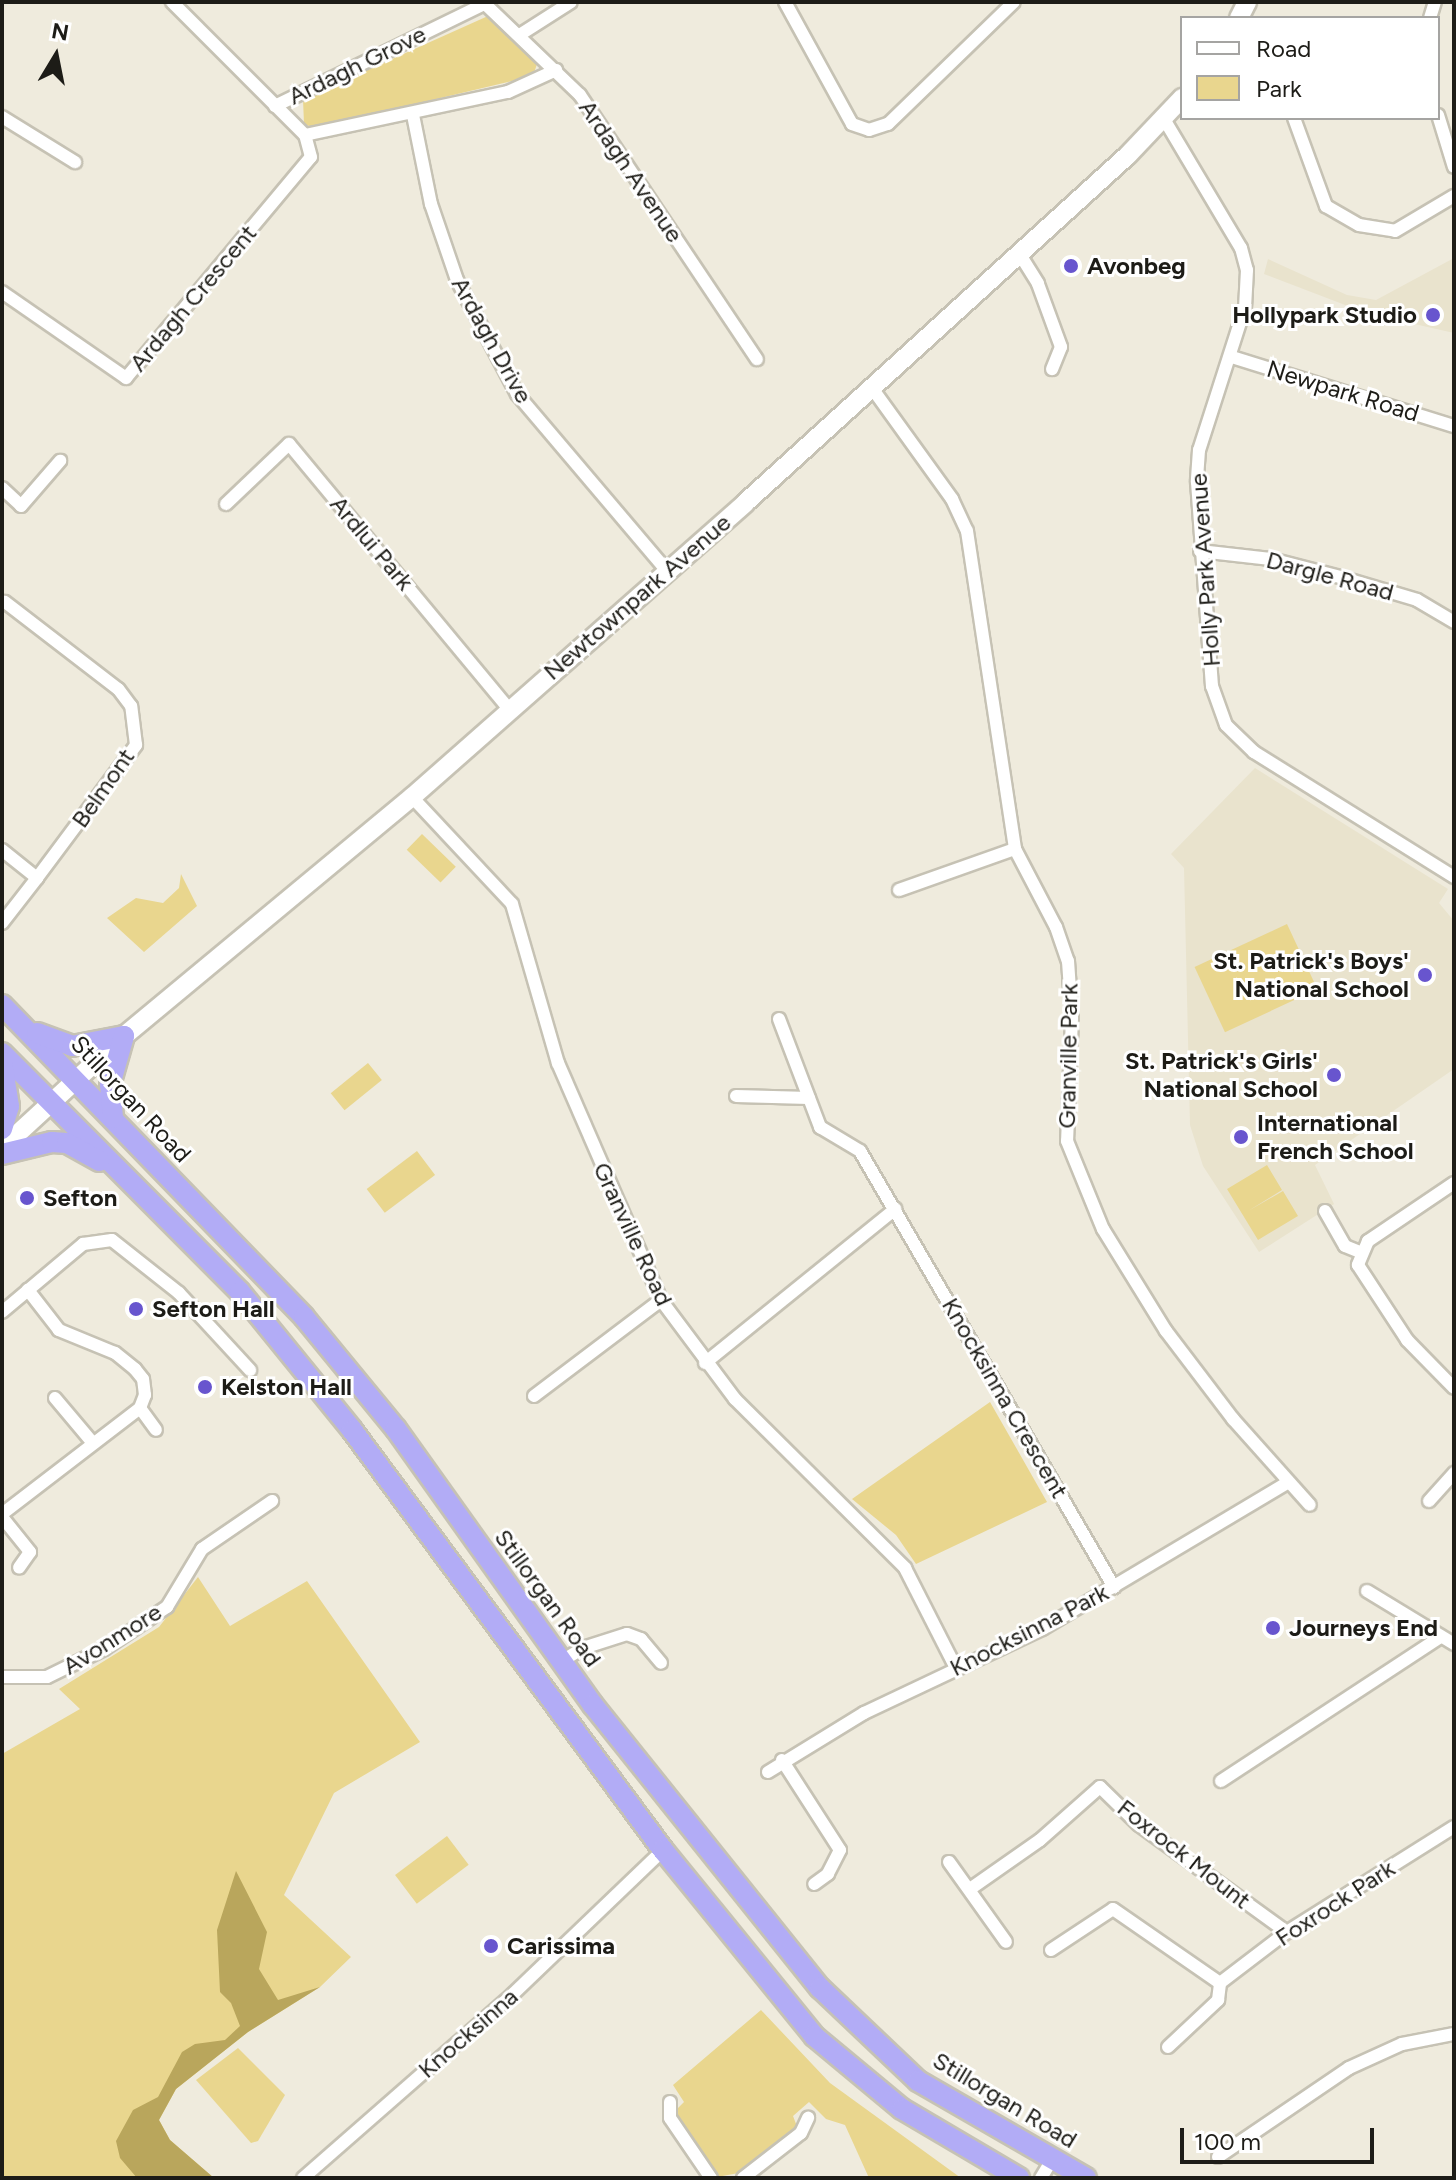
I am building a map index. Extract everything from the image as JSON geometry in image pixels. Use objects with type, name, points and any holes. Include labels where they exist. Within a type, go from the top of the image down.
[{"type":"highway","name":"Stillorgan Road","points":[[2,1005],[76,1078],[313,1328],[396,1429],[560,1662],[765,1921],[874,2042],[918,2081],[1086,2178]]},
{"type":"highway","points":[[23,1025],[72,1046],[124,1036],[110,1085],[113,1118]]},
{"type":"highway","points":[[2,1053],[240,1292],[299,1364],[663,1850],[814,2036],[902,2109],[1019,2178]]},
{"type":"highway","points":[[2,1062],[9,1106],[2,1129]]},
{"type":"highway","points":[[2,1151],[42,1141],[67,1143],[120,1173]]},
{"type":"main road","name":"Newtownpark Avenue","points":[[2,1151],[76,1078],[412,797],[872,388],[1164,119],[1180,100]]},
{"type":"street","name":"Ardagh Grove","points":[[172,2],[305,135]]},
{"type":"street","points":[[521,34],[571,2]]},
{"type":"street","points":[[785,2],[852,124],[869,130],[888,124],[1014,2]]},
{"type":"street","name":"Ardagh Grove","points":[[275,106],[483,3]]},
{"type":"street","name":"Ardagh Avenue","points":[[483,3],[521,34],[580,95],[757,359]]},
{"type":"street","points":[[305,135],[413,115],[532,85],[556,70]]},
{"type":"street","name":"Ardagh Drive","points":[[413,115],[431,204],[457,280],[517,394],[666,570]]},
{"type":"street","points":[[2,117],[75,162]]},
{"type":"street","name":"Holly Park Avenue","points":[[1164,119],[1241,248],[1247,287],[1232,357],[1199,450],[1200,551],[1212,686],[1226,725],[1254,752],[1454,877]]},
{"type":"street","points":[[1295,120],[1326,206],[1359,225],[1395,231],[1454,196]]},
{"type":"street","points":[[1440,120],[1454,167]]},
{"type":"street","name":"Ardagh Crescent","points":[[2,292],[126,378],[311,157],[305,135]]},
{"type":"street","points":[[1019,253],[1038,284],[1061,347],[1052,369]]},
{"type":"street","name":"Newpark Road","points":[[1232,357],[1454,426]]},
{"type":"street","name":"Granville Park","points":[[872,388],[952,499],[967,531],[1015,849],[1056,927],[1068,961],[1072,1018],[1067,1141],[1103,1229],[1166,1331],[1233,1419],[1287,1483],[1310,1505]]},
{"type":"street","name":"Ardlui Park","points":[[226,504],[289,444],[510,710]]},
{"type":"street","points":[[2,488],[21,506],[60,461]]},
{"type":"street","name":"Dargle Road","points":[[1200,551],[1271,559],[1340,577],[1417,600],[1454,622]]},
{"type":"street","name":"Belmont","points":[[2,923],[136,745],[131,706],[118,689],[5,602]]},
{"type":"street","name":"Granville Road","points":[[412,797],[512,904],[558,1063],[661,1300],[705,1363],[905,1568],[956,1668]]},
{"type":"street","points":[[899,890],[1015,849]]},
{"type":"street","points":[[2,850],[37,878]]},
{"type":"street","points":[[736,1096],[809,1098],[779,1019]]},
{"type":"street","name":"Knocksinna Crescent","points":[[809,1098],[820,1127],[860,1151],[1114,1587]]},
{"type":"street","points":[[1360,1252],[1454,1183]]},
{"type":"street","points":[[705,1363],[895,1209]]},
{"type":"street","points":[[1325,1211],[1345,1246],[1360,1252]]},
{"type":"street","points":[[2,1312],[83,1244],[112,1240],[179,1293],[250,1370]]},
{"type":"street","points":[[1360,1252],[1360,1270],[1373,1294],[1407,1340],[1454,1388]]},
{"type":"street","points":[[28,1290],[59,1330],[115,1353],[135,1369],[143,1379],[140,1408],[156,1430]]},
{"type":"street","points":[[534,1396],[661,1300]]},
{"type":"street","points":[[55,1398],[92,1442]]},
{"type":"street","points":[[19,1568],[30,1552],[2,1516],[92,1442],[140,1408]]},
{"type":"street","points":[[1429,1501],[1454,1473]]},
{"type":"street","name":"Knocksinna Park","points":[[768,1772],[782,1760],[956,1668],[1042,1629],[1287,1483]]},
{"type":"street","name":"Avonmore","points":[[2,1677],[47,1677],[104,1649],[167,1607],[202,1549],[272,1501]]},
{"type":"street","points":[[1367,1591],[1439,1638],[1454,1644]]},
{"type":"street","points":[[560,1662],[583,1648],[627,1634],[641,1639],[661,1663]]},
{"type":"street","points":[[1221,1781],[1439,1638]]},
{"type":"street","points":[[782,1760],[840,1850],[828,1874],[814,1884]]},
{"type":"street","name":"Foxrock Mount","points":[[970,1889],[1040,1840],[1100,1787],[1139,1825],[1287,1932]]},
{"type":"street","name":"Foxrock Park","points":[[1168,2047],[1218,2000],[1220,1983],[1287,1932],[1454,1827]]},
{"type":"street","name":"Knocksinna","points":[[303,2178],[513,1994],[663,1850]]},
{"type":"street","points":[[949,1862],[1006,1942]]},
{"type":"street","points":[[1051,1950],[1113,1909],[1220,1983]]},
{"type":"street","points":[[1218,2157],[1349,2068],[1402,2044],[1454,2034]]},
{"type":"street","points":[[670,2102],[670,2118],[711,2178]]},
{"type":"street","points":[[743,2178],[801,2133],[808,2118]]},
{"type":"street","points":[[1041,2178],[1053,2158]]},
{"type":"shaded area","points":[[1454,258],[1454,333],[1366,313],[1264,274],[1268,259],[1347,295],[1376,300]]},
{"type":"shaded area","points":[[1255,768],[1448,889],[1439,903],[1454,921],[1454,1069],[1315,1165],[1334,1204],[1259,1252],[1203,1166],[1190,1125],[1184,868],[1171,854]]},
{"type":"shaded area","points":[[236,1871],[267,1932],[259,1969],[278,2000],[320,1987],[248,2032],[176,2089],[159,2120],[170,2140],[214,2178],[137,2178],[120,2158],[116,2141],[133,2110],[158,2097],[182,2052],[195,2044],[225,2040],[240,2026],[231,2003],[220,1992],[217,1930]]},
{"type":"green space","points":[[488,16],[530,53],[537,64],[533,76],[314,128],[304,124],[303,99]]},
{"type":"green space","points":[[422,834],[456,867],[441,882],[407,850]]},
{"type":"green space","points":[[181,874],[197,906],[144,952],[107,918],[136,898],[163,903],[179,888]]},
{"type":"green space","points":[[1287,924],[1317,989],[1225,1032],[1195,967]]},
{"type":"green space","points":[[368,1063],[382,1080],[345,1110],[331,1093]]},
{"type":"green space","points":[[417,1151],[435,1175],[385,1213],[367,1189]]},
{"type":"green space","points":[[1267,1165],[1282,1190],[1248,1211],[1283,1191],[1298,1216],[1258,1240],[1227,1189]]},
{"type":"green space","points":[[990,1402],[1047,1502],[916,1564],[896,1535],[852,1499]]},
{"type":"green space","points":[[198,1577],[230,1626],[307,1581],[420,1742],[334,1793],[284,1895],[351,1957],[320,1987],[248,2032],[176,2089],[159,2120],[170,2140],[214,2178],[2,2178],[2,1754],[80,1709],[59,1689],[159,1627]]},
{"type":"green space","points":[[447,1836],[469,1865],[417,1904],[395,1875]]},
{"type":"green space","points":[[761,2010],[830,2083],[961,2178],[869,2178],[845,2125],[826,2119],[809,2102],[793,2116],[798,2129],[744,2172],[717,2177],[674,2112],[684,2102],[673,2085]]},
{"type":"green space","points":[[238,2048],[285,2095],[258,2141],[251,2143],[196,2080]]},
{"type":"place","name":"Avonbeg","points":[[1071,266]]},
{"type":"place","name":"Hollypark Studio","points":[[1433,315]]},
{"type":"place","name":"St. Patrick's Boys' National School","points":[[1425,975]]},
{"type":"place","name":"St. Patrick's Girls' National School","points":[[1334,1075]]},
{"type":"place","name":"International French School","points":[[1241,1137]]},
{"type":"place","name":"Sefton","points":[[27,1198]]},
{"type":"place","name":"Sefton Hall","points":[[136,1309]]},
{"type":"place","name":"Kelston Hall","points":[[205,1387]]},
{"type":"place","name":"Journeys End","points":[[1273,1628]]},
{"type":"place","name":"Carissima","points":[[491,1946]]}]
